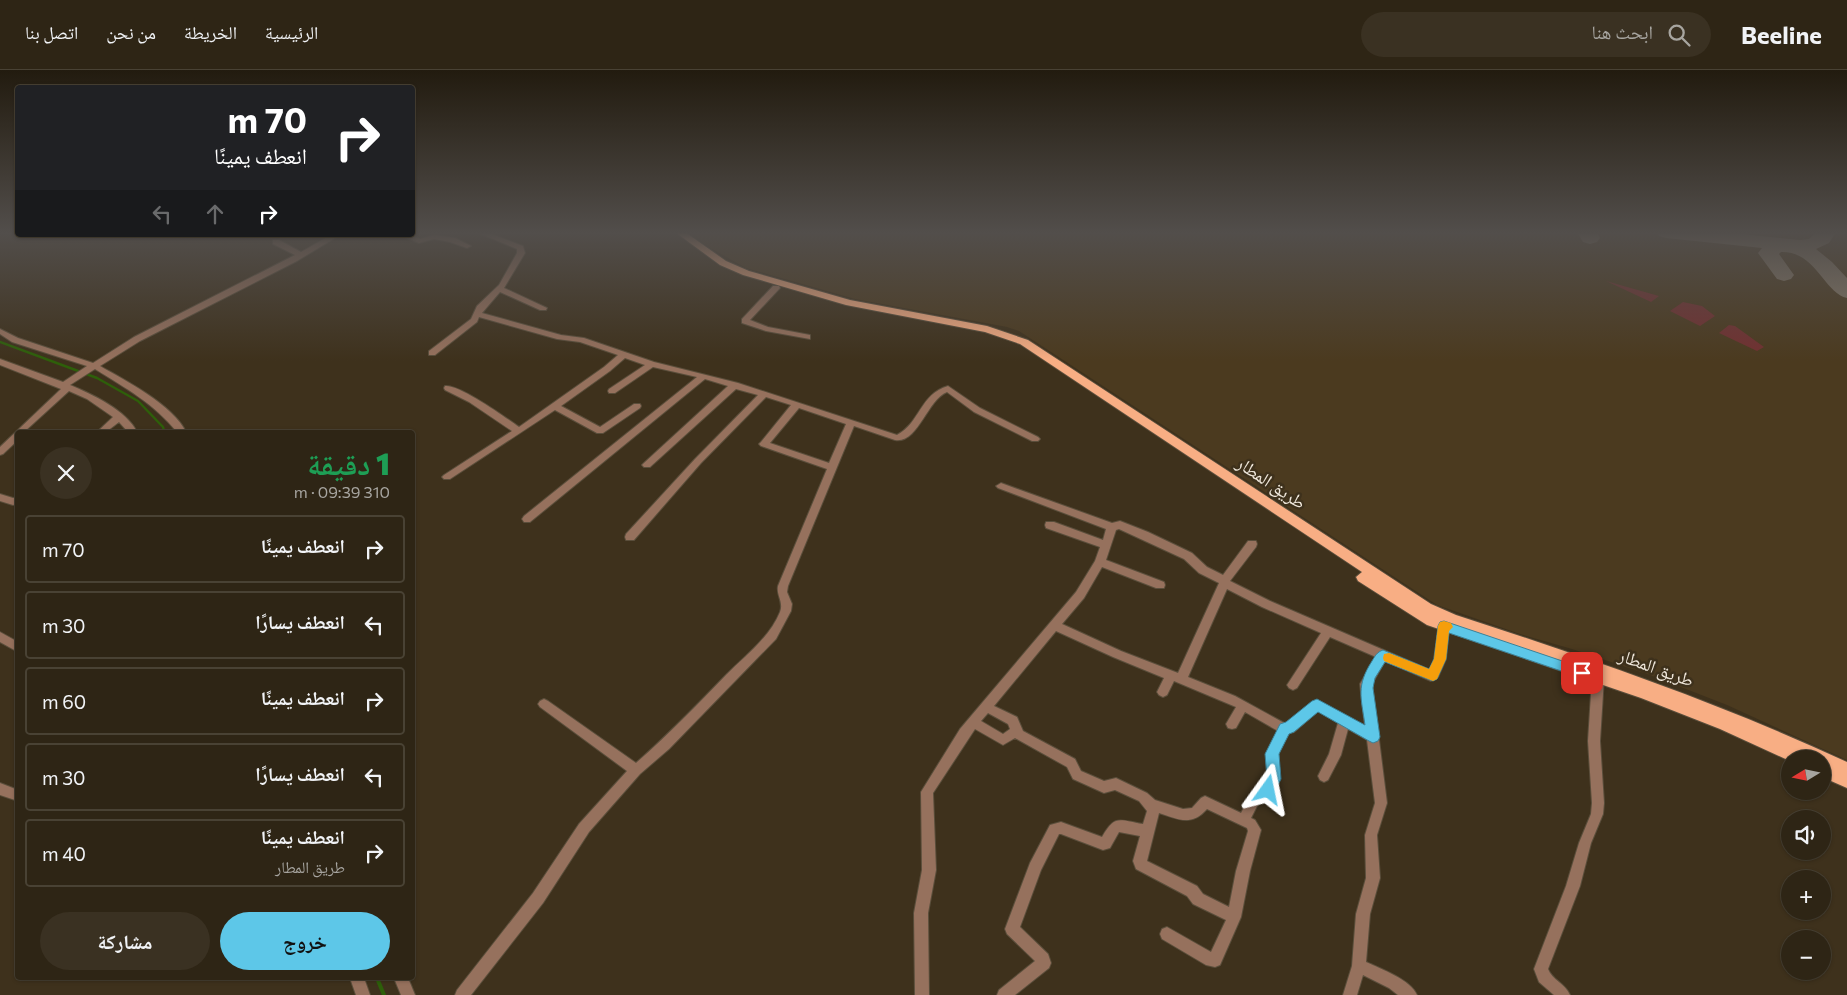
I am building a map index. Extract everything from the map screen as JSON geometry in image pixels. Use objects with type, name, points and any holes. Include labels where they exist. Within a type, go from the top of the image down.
[{"type":"main road","name":"طريق المطار","points":[[734,275],[858,310],[987,335],[1015,345],[1410,608],[1444,626],[1481,633],[1684,698],[1767,732],[1847,769]]},
{"type":"main road","name":"طريق المطار","points":[[753,275],[849,303],[987,329],[1024,342],[1415,601],[1438,614],[1481,633],[1685,709],[1781,750]]},
{"type":"main road","points":[[1831,773],[1847,781]]},
{"type":"street","points":[[21,430],[64,387],[137,339],[262,275]]},
{"type":"street","points":[[432,353],[470,323],[500,289],[508,275]]},
{"type":"street","points":[[776,288],[745,321],[766,329],[808,337]]},
{"type":"street","points":[[500,289],[543,308]]},
{"type":"street","points":[[477,314],[560,337],[581,340],[652,364],[735,385],[900,438],[910,430],[934,398],[943,390],[948,389],[976,410],[1035,439]]},
{"type":"street","points":[[0,331],[15,340],[95,366],[152,402],[180,430]]},
{"type":"street","points":[[447,477],[519,431],[624,354]]},
{"type":"street","points":[[0,362],[64,387],[104,406],[119,417],[131,430]]},
{"type":"street","points":[[612,391],[652,364]]},
{"type":"street","points":[[528,519],[704,376]]},
{"type":"street","points":[[647,465],[735,385]]},
{"type":"street","points":[[448,388],[472,400],[519,431]]},
{"type":"street","points":[[630,537],[698,461],[764,394]]},
{"type":"street","points":[[797,404],[764,444],[831,467]]},
{"type":"street","points":[[554,406],[600,431],[638,406]]},
{"type":"street","points":[[103,430],[119,417]]},
{"type":"street","points":[[462,995],[538,898],[584,828],[636,770],[665,745],[772,636],[786,611],[782,592],[783,586],[851,422]]},
{"type":"street","points":[[0,452],[15,436]]},
{"type":"street","points":[[1001,486],[1112,527],[1120,525],[1144,535],[1188,556],[1206,572],[1266,604],[1433,676],[1440,659],[1444,626]]},
{"type":"street","points":[[0,497],[15,501]]},
{"type":"street","points":[[1050,525],[1106,544]]},
{"type":"street","points":[[922,995],[920,913],[929,870],[926,794],[954,748],[973,722],[1080,594],[1100,562],[1112,527]]},
{"type":"street","points":[[1163,692],[1176,678],[1224,582],[1252,544]]},
{"type":"street","points":[[1100,562],[1160,585]]},
{"type":"street","points":[[1055,626],[1114,660],[1176,678],[1243,705],[1284,728],[1290,728],[1315,705],[1373,737]]},
{"type":"street","points":[[1293,685],[1328,631]]},
{"type":"street","points":[[0,636],[15,646]]},
{"type":"street","points":[[1350,995],[1358,966],[1363,914],[1373,872],[1371,835],[1382,803],[1366,684],[1383,655]]},
{"type":"street","points":[[1564,995],[1543,977],[1541,968],[1573,886],[1585,843],[1598,814],[1594,741],[1598,678]]},
{"type":"street","points":[[544,704],[636,770]]},
{"type":"street","points":[[1232,724],[1243,705]]},
{"type":"street","points":[[986,707],[1013,721],[1016,731],[1021,736],[1071,763],[1076,775],[1104,787],[1116,784],[1143,796],[1151,805],[1153,811],[1140,861],[1141,865],[1192,891],[1198,899],[1234,917]]},
{"type":"street","points":[[973,722],[1003,740],[1016,731]]},
{"type":"street","points":[[1324,776],[1335,755],[1344,722]]},
{"type":"street","points":[[1243,821],[1253,802],[1272,785],[1274,779],[1272,754],[1284,728]]},
{"type":"street","points":[[0,789],[15,795]]},
{"type":"street","points":[[1151,805],[1182,815],[1196,813],[1205,802],[1254,827],[1255,833],[1243,871],[1234,917],[1215,960],[1210,960],[1167,934]]},
{"type":"street","points":[[1004,995],[1044,963],[1043,959],[1012,929],[1035,867],[1055,829],[1061,828],[1103,844],[1105,844],[1117,826],[1148,831]]},
{"type":"street","points":[[1358,966],[1394,983],[1410,995]]},
{"type":"street","points":[[358,980],[363,995]]},
{"type":"street","points":[[402,980],[408,995]]},
{"type":"shaded area","points":[[771,275],[1847,275],[1847,760],[1831,753],[1831,750],[1825,750],[1727,705],[1650,675],[1520,634],[1437,605],[1019,331],[1007,327],[855,299]]},
{"type":"shaded area","points":[[1606,281],[1659,296],[1651,302]]},
{"type":"shaded area","points":[[1683,302],[1702,306],[1715,316],[1700,326],[1670,311]]},
{"type":"shaded area","points":[[1729,325],[1735,326],[1764,347],[1757,351],[1719,333]]},
{"type":"waterway","points":[[0,342],[97,378],[138,401],[164,430]]},
{"type":"waterway","points":[[378,980],[384,995]]},
{"type":"taxiway","points":[[1833,275],[1847,292]]},
{"type":"slow traffic","points":[[1389,658],[1433,676],[1440,659],[1444,626],[1447,627]]},
{"type":"route","points":[[1268,790],[1274,779],[1271,757],[1284,728],[1290,728],[1317,705],[1373,737],[1367,680],[1383,655],[1433,676],[1440,659],[1444,626],[1582,673]]}]
